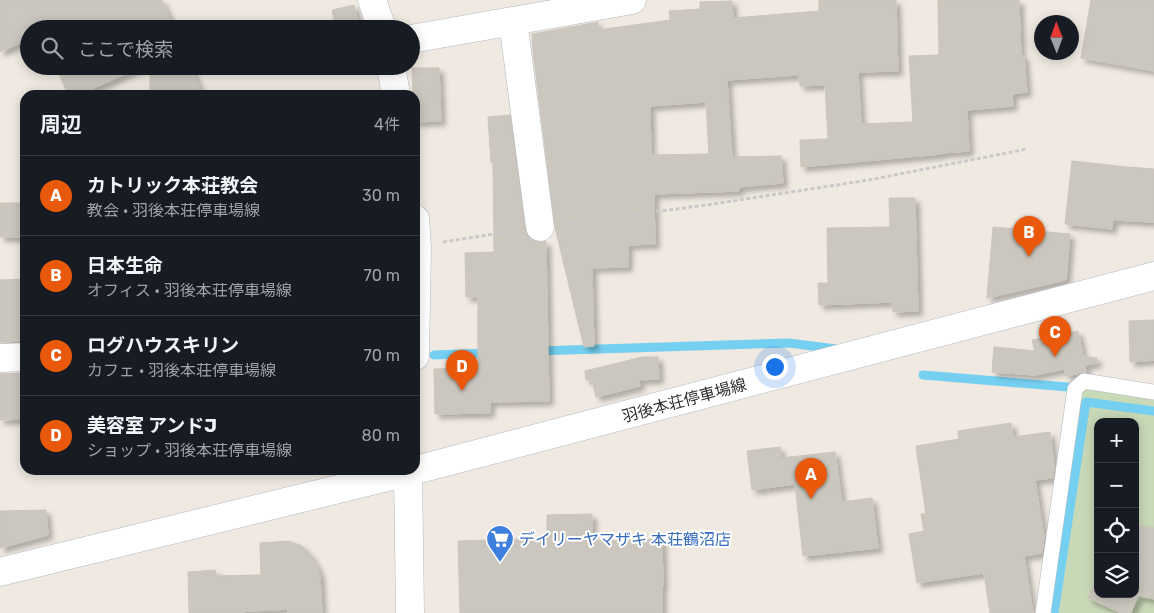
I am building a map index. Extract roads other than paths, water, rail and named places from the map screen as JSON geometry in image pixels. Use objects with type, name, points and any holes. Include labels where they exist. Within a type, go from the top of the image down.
[{"type":"street","points":[[372,0],[379,20]]},
{"type":"street","points":[[420,38],[632,0]]},
{"type":"street","points":[[513,21],[540,228]]},
{"type":"street","points":[[393,75],[395,90]]},
{"type":"street","name":"羽後本荘停車場線","points":[[420,468],[1154,276]]},
{"type":"street","points":[[0,358],[20,357]]},
{"type":"street","name":"羽後本荘停車場線","points":[[0,572],[392,475]]},
{"type":"street","points":[[408,475],[410,613]]},
{"type":"lane","points":[[1042,613],[1075,389],[1084,381],[1154,392]]},
{"type":"waterway","points":[[537,351],[789,343],[836,349]]},
{"type":"waterway","points":[[434,355],[489,353]]},
{"type":"waterway","points":[[923,375],[1068,387]]},
{"type":"waterway","points":[[1054,613],[1086,402],[1154,411]]},
{"type":"place","name":"日本生命","points":[[1029,257]]},
{"type":"place","name":"ログハウスキリン","points":[[1055,357]]},
{"type":"place","name":"美容室 アンドJ","points":[[462,391]]},
{"type":"place","name":"カトリック本荘教会","points":[[811,499]]},
{"type":"place","name":"デイリーヤマザキ 本荘鶴沼店","points":[[500,563]]}]
